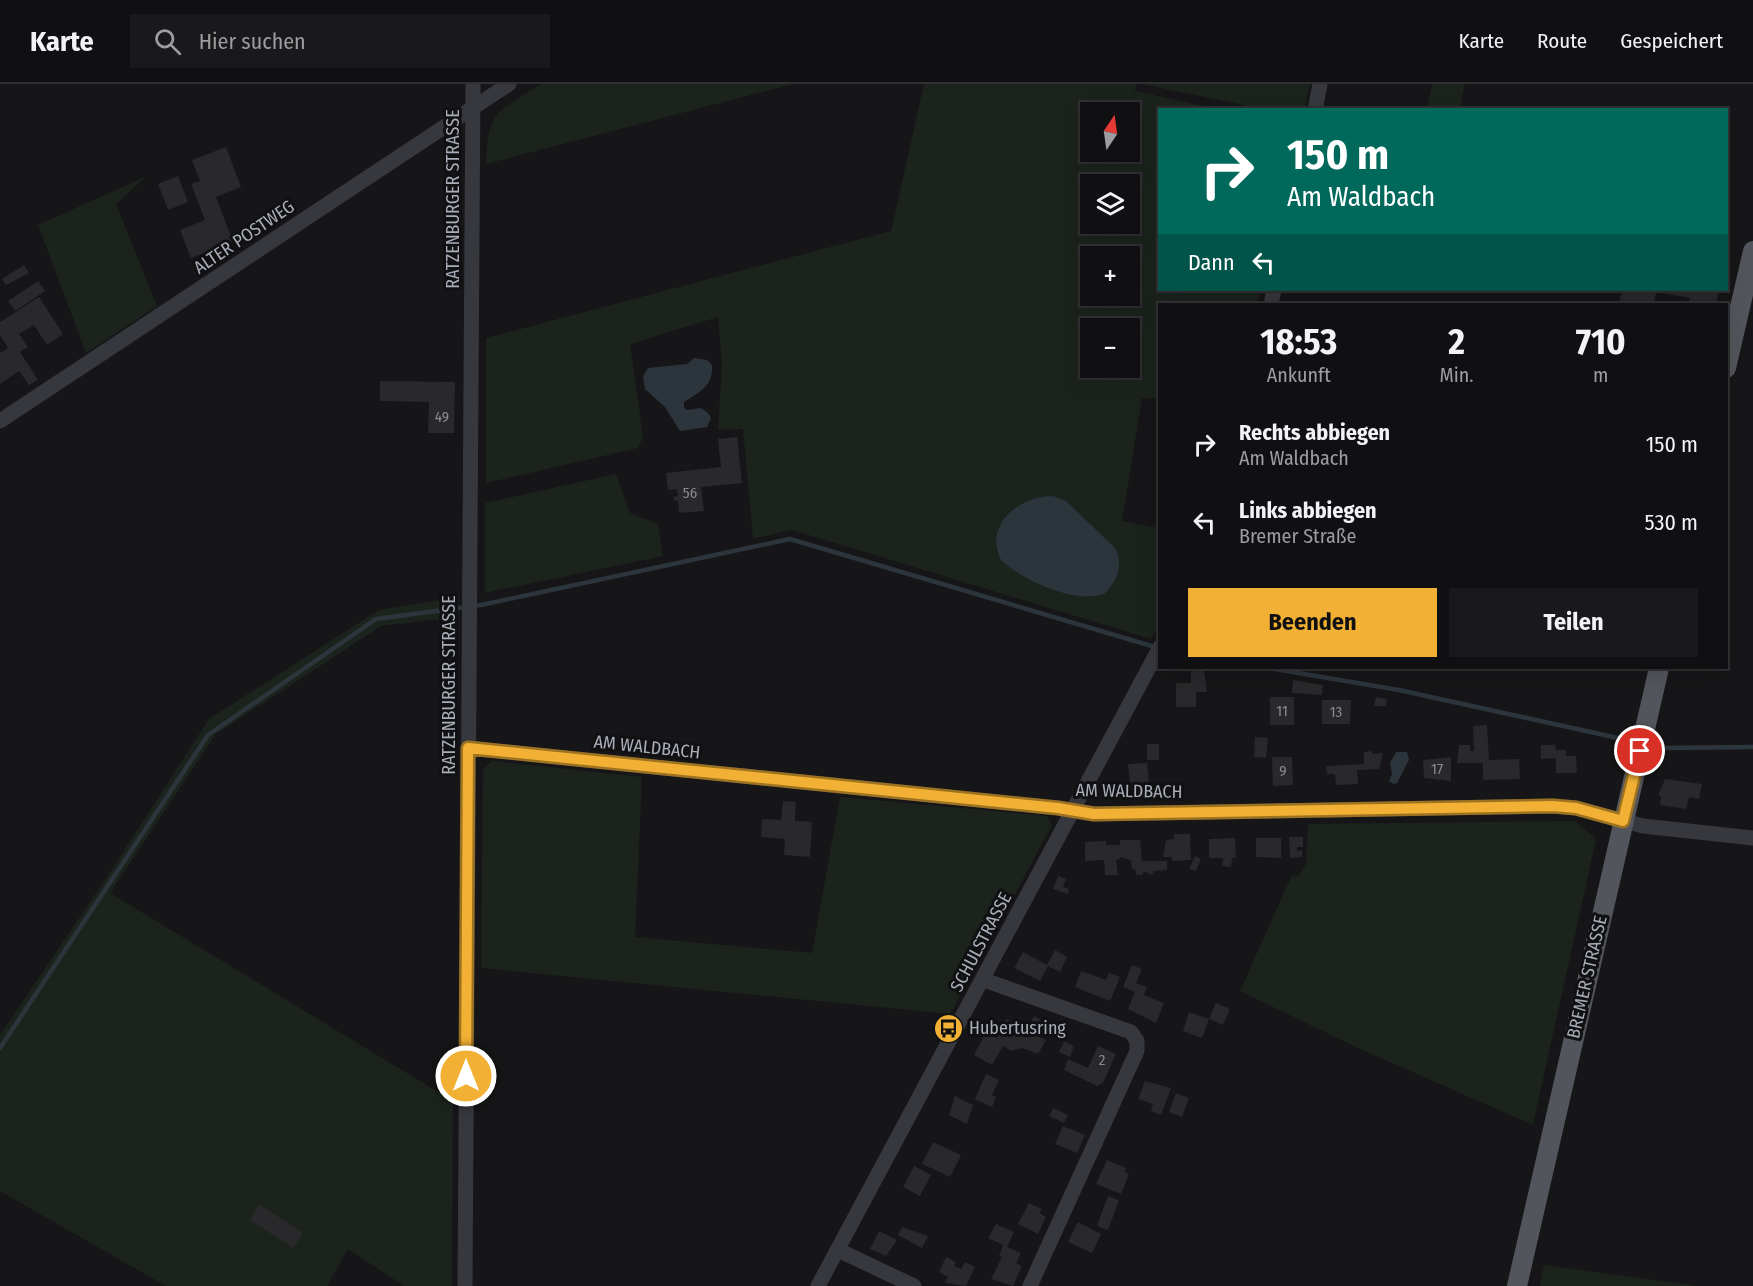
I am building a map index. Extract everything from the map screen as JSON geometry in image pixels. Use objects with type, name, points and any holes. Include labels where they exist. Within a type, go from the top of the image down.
[{"type":"main road","points":[[1728,359],[1753,250]]},
{"type":"main road","name":"BREMER STRASSE","points":[[1517,1286],[1659,669]]},
{"type":"street","name":"RATZENBURGER STRASSE","points":[[465,1286],[473,84]]},
{"type":"street","name":"ALTER POSTWEG","points":[[0,422],[510,84]]},
{"type":"street","points":[[1315,108],[1320,84]]},
{"type":"street","name":"SCHULSTRASSE","points":[[818,1286],[984,980],[1157,652]]},
{"type":"street","name":"AM WALDBACH","points":[[468,748],[1094,814],[1553,806],[1576,808],[1623,821],[1753,838]]},
{"type":"street","points":[[984,980],[1131,1032],[1137,1041],[1137,1051],[1030,1286]]},
{"type":"street","points":[[838,1250],[914,1286]]},
{"type":"shaded area","points":[[541,84],[793,84],[486,164],[489,132],[498,114]]},
{"type":"shaded area","points":[[924,84],[1136,84],[1135,91],[1213,108],[1158,108],[1158,291],[1261,291],[1257,303],[1158,303],[1158,398],[1142,398],[1122,521],[1158,528],[1158,626],[1151,639],[792,530],[753,538],[743,429],[718,430],[722,366],[718,317],[630,344],[643,437],[638,448],[486,483],[486,338],[891,231]]},
{"type":"shaded area","points":[[1141,84],[1310,84],[1304,108],[1258,108]]},
{"type":"shaded area","points":[[1432,84],[1465,84],[1460,108],[1427,108]]},
{"type":"shaded area","points":[[147,176],[116,204],[157,306],[86,353],[38,225]]},
{"type":"shaded area","points":[[694,358],[707,360],[712,365],[712,372],[708,384],[684,402],[684,408],[687,410],[701,408],[711,418],[707,427],[680,431],[665,407],[645,389],[643,376],[648,368],[687,364]]},
{"type":"shaded area","points":[[616,474],[630,513],[658,524],[663,556],[485,593],[485,503]]},
{"type":"shaded area","points":[[1053,496],[1066,501],[1115,548],[1119,560],[1118,572],[1116,579],[1104,594],[1078,596],[1050,589],[1023,576],[1001,560],[997,547],[997,535],[1008,514],[1028,501]]},
{"type":"shaded area","points":[[459,597],[457,617],[381,626],[216,734],[110,893],[453,1101],[452,1286],[404,1286],[348,1249],[327,1286],[166,1286],[0,1191],[0,1035],[107,877],[209,719],[379,610]]},
{"type":"shaded area","points":[[1396,752],[1407,752],[1409,760],[1397,783],[1393,784],[1389,781],[1392,774],[1390,763]]},
{"type":"shaded area","points":[[492,761],[642,777],[635,937],[812,953],[840,797],[1047,816],[1052,825],[950,1014],[481,968],[483,769]]},
{"type":"shaded area","points":[[1575,821],[1596,839],[1533,1125],[1356,1047],[1240,991],[1292,875],[1298,876],[1306,864],[1308,824]]},
{"type":"shaded area","points":[[1544,1265],[1698,1286],[1540,1286]]},
{"type":"building","points":[[226,147],[241,187],[216,197],[233,242],[191,258],[180,230],[205,220],[191,184],[200,181],[192,160]]},
{"type":"building","points":[[178,176],[188,202],[168,210],[158,184]]},
{"type":"building","points":[[24,265],[29,273],[6,285],[2,279]]},
{"type":"building","points":[[38,281],[45,291],[15,311],[8,301]]},
{"type":"building","points":[[1622,291],[1719,291],[1716,303],[1688,303],[1690,298],[1656,292],[1654,303],[1619,303]]},
{"type":"building","points":[[39,297],[63,334],[47,345],[34,325],[19,334],[28,347],[20,352],[38,380],[29,385],[19,371],[0,384],[0,353],[8,348],[0,335],[0,322]]},
{"type":"building","points":[[380,381],[455,382],[454,433],[428,433],[429,402],[380,401]]},
{"type":"building","points":[[737,437],[742,483],[701,487],[704,511],[679,513],[678,500],[674,501],[674,497],[678,496],[677,489],[668,490],[666,473],[721,467],[718,439]]},
{"type":"building","points":[[1191,670],[1204,670],[1207,692],[1196,692],[1196,707],[1176,707],[1176,683],[1191,683]]},
{"type":"building","points":[[1293,680],[1323,685],[1322,695],[1292,693]]},
{"type":"building","points":[[1270,697],[1294,697],[1294,725],[1270,725]]},
{"type":"building","points":[[1376,697],[1387,699],[1386,706],[1374,706]]},
{"type":"building","points":[[1322,700],[1351,700],[1350,724],[1322,724]]},
{"type":"building","points":[[1487,725],[1489,760],[1519,759],[1520,779],[1483,780],[1483,763],[1457,763],[1459,745],[1470,745],[1470,751],[1474,751],[1473,726]]},
{"type":"building","points":[[1255,737],[1268,738],[1266,758],[1254,757]]},
{"type":"building","points":[[1147,744],[1159,744],[1159,760],[1147,760]]},
{"type":"building","points":[[1541,745],[1555,745],[1556,750],[1566,750],[1566,756],[1576,756],[1577,773],[1556,773],[1556,758],[1541,759]]},
{"type":"building","points":[[1372,751],[1372,754],[1383,753],[1379,769],[1357,770],[1358,784],[1336,785],[1335,774],[1327,774],[1326,766],[1364,764],[1364,752]]},
{"type":"building","points":[[1272,757],[1292,757],[1293,785],[1273,786]]},
{"type":"building","points":[[1451,757],[1451,781],[1424,778],[1423,760]]},
{"type":"building","points":[[1147,763],[1149,783],[1130,783],[1128,764]]},
{"type":"building","points":[[1665,779],[1702,784],[1699,799],[1689,797],[1686,809],[1660,805],[1661,796],[1658,795]]},
{"type":"building","points":[[783,801],[796,802],[795,821],[812,822],[810,857],[784,855],[785,839],[761,837],[762,819],[781,820]]},
{"type":"building","points":[[1174,834],[1190,834],[1191,860],[1172,861],[1172,857],[1163,857],[1166,840],[1174,839]]},
{"type":"building","points":[[1289,837],[1303,837],[1303,847],[1297,847],[1297,851],[1302,850],[1302,857],[1290,858]]},
{"type":"building","points":[[1235,838],[1236,858],[1232,858],[1231,867],[1222,866],[1223,858],[1209,858],[1209,839]]},
{"type":"building","points":[[1256,838],[1281,838],[1281,858],[1256,857]]},
{"type":"building","points":[[1120,840],[1140,840],[1142,861],[1167,861],[1167,870],[1154,871],[1152,875],[1144,871],[1142,875],[1136,875],[1135,869],[1132,869],[1131,860],[1120,857],[1116,860],[1118,875],[1105,875],[1104,860],[1085,861],[1085,842],[1106,841],[1106,845],[1120,845]]},
{"type":"building","points":[[1195,856],[1201,859],[1196,871],[1189,869]]},
{"type":"building","points":[[1058,876],[1066,879],[1063,887],[1069,889],[1068,894],[1053,889]]},
{"type":"building","points":[[1055,950],[1067,957],[1060,972],[1048,966],[1040,981],[1014,968],[1023,952],[1047,965]]},
{"type":"building","points":[[1132,965],[1142,969],[1136,983],[1147,987],[1144,995],[1164,1003],[1156,1023],[1128,1009],[1135,992],[1123,987]]},
{"type":"building","points":[[1081,971],[1106,980],[1109,973],[1120,977],[1110,1001],[1075,987]]},
{"type":"building","points":[[1216,1003],[1230,1009],[1223,1025],[1209,1019]]},
{"type":"building","points":[[1189,1012],[1209,1019],[1202,1038],[1183,1031]]},
{"type":"building","points":[[1034,1016],[1045,1023],[1038,1036],[1046,1040],[1038,1054],[1022,1048],[1011,1051],[1003,1046],[992,1065],[974,1055],[986,1032],[997,1038],[1006,1019],[1027,1029]]},
{"type":"building","points":[[1064,1041],[1074,1046],[1070,1057],[1059,1052]]},
{"type":"building","points":[[1098,1046],[1116,1054],[1103,1083],[1097,1086],[1064,1070],[1068,1059],[1088,1068]]},
{"type":"building","points":[[986,1074],[999,1080],[992,1095],[996,1097],[992,1107],[975,1099]]},
{"type":"building","points":[[1145,1081],[1171,1088],[1161,1115],[1151,1111],[1153,1104],[1138,1099]]},
{"type":"building","points":[[1176,1093],[1189,1098],[1182,1117],[1169,1112]]},
{"type":"building","points":[[955,1096],[973,1105],[967,1124],[949,1115]]},
{"type":"building","points":[[1053,1108],[1068,1115],[1064,1123],[1049,1116]]},
{"type":"building","points":[[1063,1126],[1085,1135],[1077,1153],[1055,1144]]},
{"type":"building","points":[[933,1142],[961,1155],[950,1177],[922,1164]]},
{"type":"building","points":[[1107,1160],[1126,1168],[1124,1172],[1129,1174],[1121,1194],[1096,1184]]},
{"type":"building","points":[[914,1166],[931,1175],[920,1196],[903,1187]]},
{"type":"building","points":[[1108,1196],[1119,1200],[1108,1230],[1097,1226]]},
{"type":"building","points":[[1029,1203],[1042,1209],[1039,1213],[1046,1217],[1038,1234],[1018,1224]]},
{"type":"building","points":[[259,1204],[303,1233],[293,1248],[250,1220]]},
{"type":"building","points":[[1078,1222],[1101,1234],[1092,1253],[1068,1242]]},
{"type":"building","points":[[996,1224],[1014,1232],[1007,1247],[1021,1253],[1016,1263],[1022,1266],[1013,1286],[991,1279],[1002,1257],[999,1256],[1003,1245],[988,1238]]},
{"type":"building","points":[[902,1227],[928,1236],[922,1248],[898,1235]]},
{"type":"building","points":[[879,1231],[897,1240],[886,1256],[870,1249]]},
{"type":"building","points":[[946,1257],[956,1262],[954,1266],[961,1269],[965,1262],[975,1267],[966,1286],[945,1283],[948,1277],[939,1272]]},
{"type":"waterway","points":[[0,1048],[208,735],[376,619],[481,605],[790,539],[1155,647]]},
{"type":"waterway","points":[[1274,669],[1399,690],[1636,742]]},
{"type":"waterway","points":[[1647,745],[1661,748],[1753,747]]},
{"type":"place","name":"Hubertusring","points":[[948,1028]]},
{"type":"route","points":[[466,1076],[468,748],[1058,808],[1094,814],[1553,806],[1576,808],[1623,821],[1640,751]]}]
